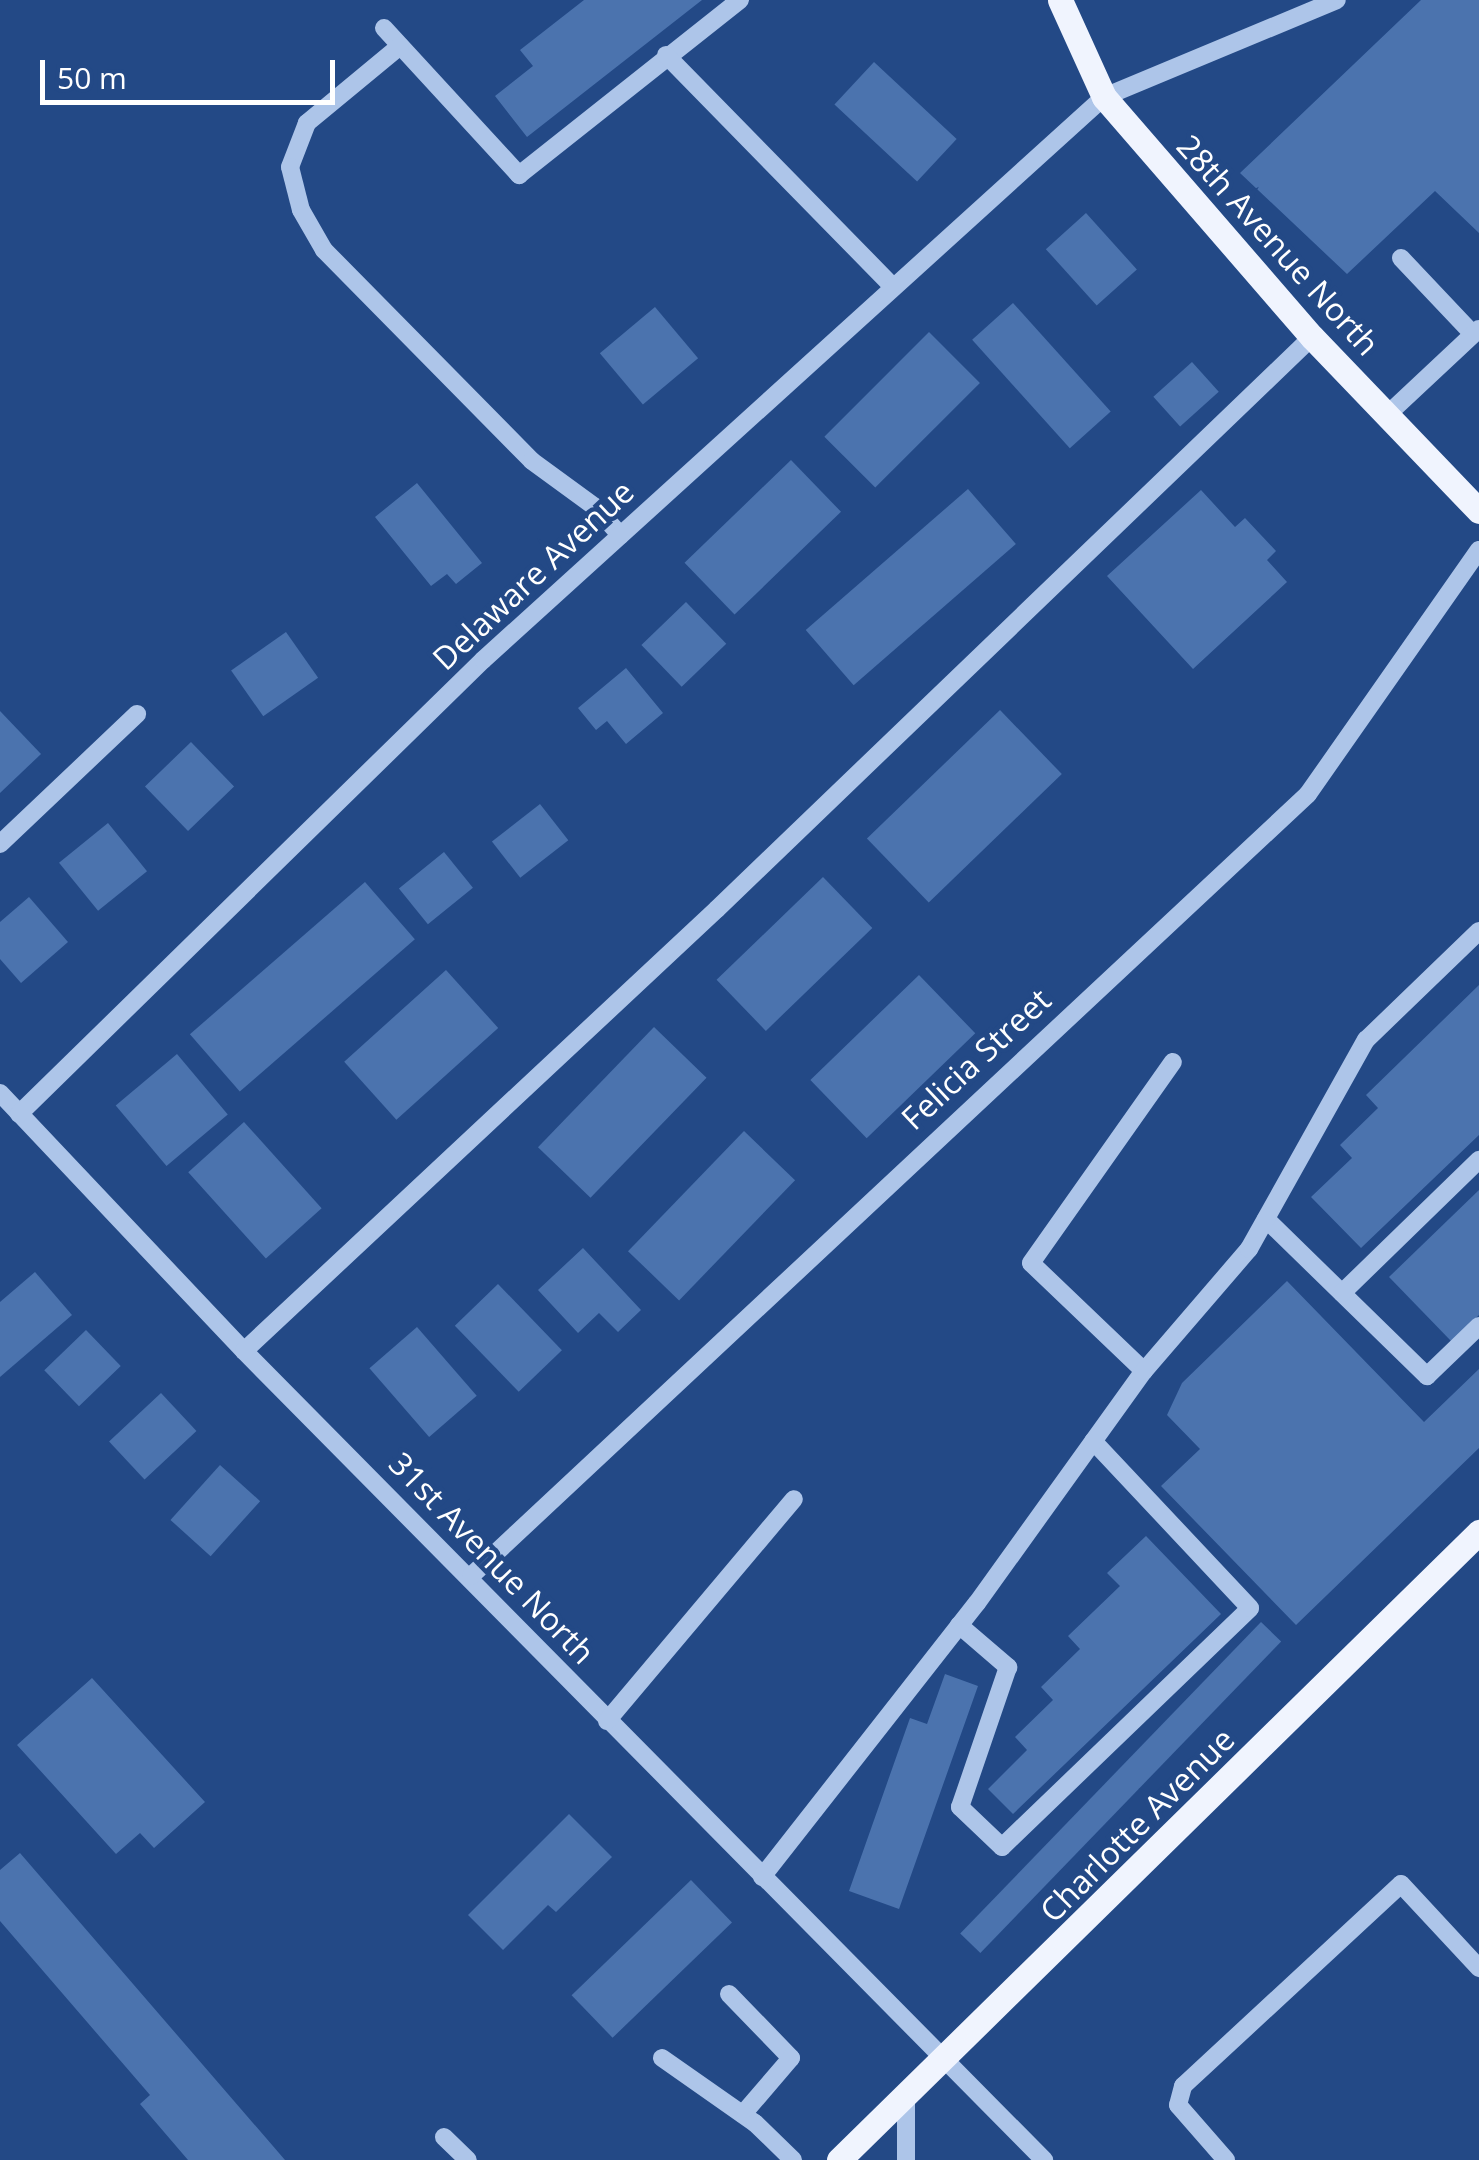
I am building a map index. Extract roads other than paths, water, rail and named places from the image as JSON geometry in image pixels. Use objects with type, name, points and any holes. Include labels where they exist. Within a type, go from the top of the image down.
[{"type":"main road","name":"28th Avenue North","points":[[1060,0],[1104,97],[1312,337],[1479,510]]},
{"type":"main road","name":"Charlotte Avenue","points":[[839,2160],[946,2061],[1479,1532]]},
{"type":"street","points":[[384,28],[519,175],[740,0]]},
{"type":"street","name":"Delaware Avenue","points":[[19,1114],[482,660],[1104,97],[1337,0]]},
{"type":"street","points":[[400,46],[307,123],[290,167],[301,210],[324,250],[532,461],[595,507],[620,535]]},
{"type":"street","points":[[666,55],[893,288]]},
{"type":"street","points":[[1387,415],[1475,330],[1402,258]]},
{"type":"street","points":[[244,1351],[717,909],[1312,337]]},
{"type":"street","name":"Felicia Street","points":[[471,1576],[1308,794],[1479,550]]},
{"type":"street","points":[[0,844],[137,714]]},
{"type":"street","points":[[762,1877],[959,1626],[1144,1371],[1250,1249],[1366,1040],[1479,931]]},
{"type":"street","points":[[1144,1371],[1031,1263],[1174,1062]]},
{"type":"street","name":"31st Avenue North","points":[[0,1093],[244,1351],[471,1576],[607,1720],[1044,2160]]},
{"type":"street","points":[[1342,1293],[1479,1160]]},
{"type":"street","points":[[1266,1219],[1427,1376],[1479,1326]]},
{"type":"street","points":[[959,1626],[1008,1667],[960,1807],[1002,1847],[1250,1608],[1093,1442]]},
{"type":"street","points":[[607,1720],[794,1499]]},
{"type":"street","points":[[1226,2160],[1178,2105],[1182,2086],[1401,1884],[1479,1968]]},
{"type":"street","points":[[729,1994],[791,2058],[743,2114]]},
{"type":"street","points":[[662,2058],[743,2114],[793,2160]]},
{"type":"street","points":[[906,2096],[906,2160]]},
{"type":"street","points":[[444,2136],[468,2160]]}]
